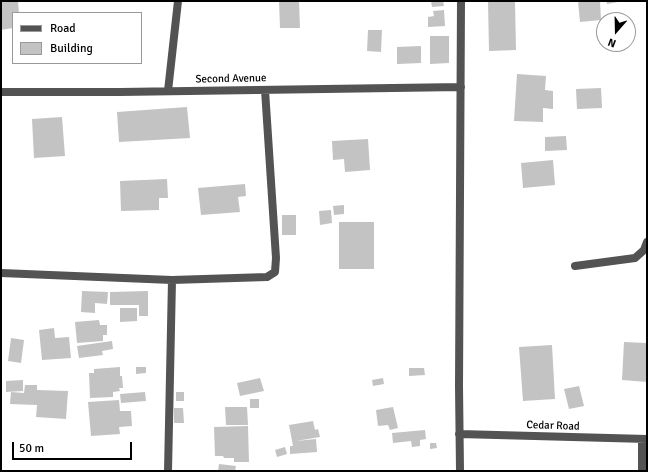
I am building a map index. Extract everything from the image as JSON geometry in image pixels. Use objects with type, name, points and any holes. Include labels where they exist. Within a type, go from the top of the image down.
[{"type":"street","points":[[168,91],[178,1]]},
{"type":"street","points":[[460,471],[461,1]]},
{"type":"street","name":"Second Avenue","points":[[1,92],[461,87]]},
{"type":"street","points":[[1,273],[172,280],[267,277],[275,272],[276,258],[265,90]]},
{"type":"street","points":[[575,266],[635,258],[644,250],[647,242]]},
{"type":"street","points":[[168,471],[172,280]]},
{"type":"street","name":"Cedar Road","points":[[459,434],[644,439]]},
{"type":"street","points":[[642,471],[644,439]]},
{"type":"building","points":[[1,1],[18,1],[19,12],[12,12],[12,28],[1,30]]},
{"type":"building","points":[[279,1],[299,1],[300,28],[280,28]]},
{"type":"building","points":[[431,1],[443,1],[444,6],[432,7]]},
{"type":"building","points":[[488,1],[515,1],[516,50],[489,51]]},
{"type":"building","points":[[578,1],[600,1],[601,12],[596,12],[596,20],[580,22]]},
{"type":"building","points":[[606,1],[618,1],[618,2],[607,4]]},
{"type":"building","points":[[444,10],[445,26],[428,27],[428,17],[434,16],[433,11]]},
{"type":"building","points":[[368,30],[382,30],[381,52],[367,51]]},
{"type":"building","points":[[430,36],[449,36],[449,63],[430,64]]},
{"type":"building","points":[[421,46],[421,63],[397,64],[397,47]]},
{"type":"building","points":[[517,74],[546,76],[545,90],[553,91],[553,109],[543,108],[543,122],[514,121]]},
{"type":"building","points":[[601,88],[602,108],[577,109],[576,89]]},
{"type":"building","points":[[187,107],[190,138],[119,142],[117,112]]},
{"type":"building","points":[[62,117],[65,156],[34,158],[32,119]]},
{"type":"building","points":[[566,136],[567,150],[545,151],[545,137]]},
{"type":"building","points":[[368,139],[370,170],[345,172],[344,159],[333,160],[332,141]]},
{"type":"building","points":[[553,160],[555,185],[523,188],[521,163]]},
{"type":"building","points":[[167,179],[168,198],[159,198],[159,210],[121,211],[120,181]]},
{"type":"building","points":[[245,184],[246,196],[238,197],[240,212],[201,215],[198,188]]},
{"type":"building","points":[[344,205],[344,214],[334,215],[333,206]]},
{"type":"building","points":[[331,210],[332,223],[320,225],[319,211]]},
{"type":"building","points":[[282,215],[296,215],[296,235],[282,235]]},
{"type":"building","points":[[339,222],[374,222],[374,269],[339,269]]},
{"type":"building","points":[[82,291],[108,292],[107,304],[95,303],[95,313],[81,312]]},
{"type":"building","points":[[148,291],[148,316],[139,316],[139,305],[110,305],[110,292]]},
{"type":"building","points":[[120,308],[137,308],[137,321],[120,322]]},
{"type":"building","points":[[99,320],[100,325],[107,325],[107,335],[103,335],[103,341],[77,343],[75,322]]},
{"type":"building","points":[[54,328],[55,338],[69,337],[71,358],[42,360],[39,330]]},
{"type":"building","points":[[11,338],[24,340],[21,363],[8,361]]},
{"type":"building","points":[[112,341],[113,349],[102,351],[103,355],[79,358],[77,346]]},
{"type":"building","points":[[624,342],[647,343],[647,382],[622,380]]},
{"type":"building","points":[[552,345],[555,399],[523,401],[519,347]]},
{"type":"building","points":[[120,367],[120,376],[122,376],[123,388],[119,388],[120,391],[113,392],[113,397],[90,398],[89,373],[94,373],[94,369]]},
{"type":"building","points":[[136,367],[146,367],[146,373],[136,374]]},
{"type":"building","points":[[409,368],[424,368],[425,375],[409,376]]},
{"type":"building","points":[[260,378],[264,391],[240,396],[237,383]]},
{"type":"building","points":[[383,378],[384,384],[373,386],[372,380]]},
{"type":"building","points":[[23,380],[23,391],[6,392],[6,381]]},
{"type":"building","points":[[25,385],[37,385],[37,390],[68,391],[66,419],[36,417],[37,405],[10,404],[11,392],[24,393]]},
{"type":"building","points":[[579,386],[584,406],[569,409],[564,389]]},
{"type":"building","points":[[145,392],[146,401],[121,403],[120,394]]},
{"type":"building","points":[[176,392],[184,392],[184,401],[176,401]]},
{"type":"building","points":[[250,399],[259,399],[259,408],[250,408]]},
{"type":"building","points":[[119,400],[120,411],[131,411],[132,426],[119,427],[120,434],[91,436],[88,402]]},
{"type":"building","points":[[225,407],[247,407],[248,425],[226,425]]},
{"type":"building","points":[[393,407],[398,428],[390,430],[388,425],[378,426],[376,410]]},
{"type":"building","points":[[174,408],[183,408],[184,423],[174,423]]},
{"type":"building","points":[[313,421],[315,430],[318,429],[320,437],[296,441],[316,439],[317,452],[290,454],[290,446],[293,446],[289,425]]},
{"type":"building","points":[[248,426],[249,462],[234,462],[234,458],[215,456],[214,427]]},
{"type":"building","points":[[425,430],[426,439],[420,440],[420,446],[412,447],[411,441],[393,443],[392,433]]},
{"type":"building","points":[[430,443],[436,443],[437,448],[430,449]]},
{"type":"building","points":[[285,447],[287,454],[277,457],[275,450]]},
{"type":"building","points":[[219,464],[236,466],[235,471],[218,471]]}]
